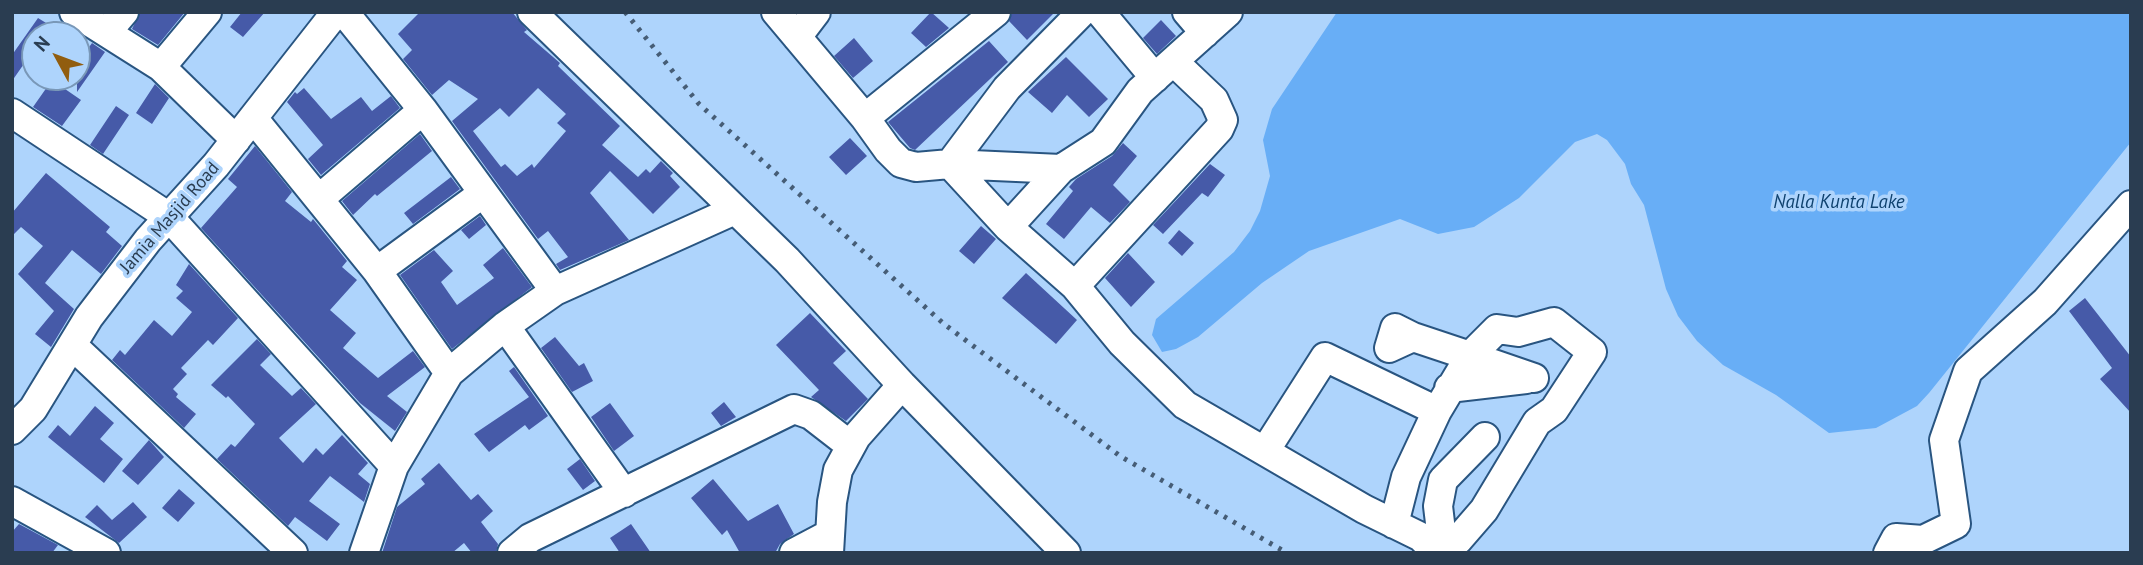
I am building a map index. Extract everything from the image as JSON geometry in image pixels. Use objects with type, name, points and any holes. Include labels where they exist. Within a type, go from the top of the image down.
[{"type":"street","points":[[74,12],[115,22],[236,140]]},
{"type":"street","points":[[161,67],[207,12]]},
{"type":"street","name":"Jamia Masjid Road","points":[[12,430],[33,409],[72,345],[148,240],[236,140],[336,12]]},
{"type":"street","points":[[344,12],[423,110],[481,194],[555,291]]},
{"type":"street","points":[[532,12],[787,260],[902,385],[1066,553]]},
{"type":"street","points":[[776,12],[901,163],[916,167],[950,164],[1061,169]]},
{"type":"street","points":[[797,37],[816,12]]},
{"type":"street","points":[[865,118],[996,12]]},
{"type":"street","points":[[950,164],[1007,88],[1082,12]]},
{"type":"street","points":[[1075,286],[1219,129],[1223,120],[1214,100],[1165,70],[1100,12]]},
{"type":"street","points":[[1007,227],[1061,169],[1102,142],[1140,92],[1165,70],[1196,23],[1228,12]]},
{"type":"street","points":[[319,199],[423,110]]},
{"type":"street","points":[[12,113],[169,217],[394,466]]},
{"type":"street","points":[[253,118],[377,271],[449,373]]},
{"type":"street","points":[[950,164],[1007,227],[1075,286],[1122,343],[1185,405],[1394,524],[1421,537],[1430,546],[1443,548],[1458,540],[1484,510],[1537,422],[1554,410],[1592,352],[1554,322],[1518,332],[1497,329],[1470,356],[1443,400],[1406,477],[1394,524]]},
{"type":"street","points":[[377,271],[481,194]]},
{"type":"street","points":[[1888,553],[1896,538],[1923,540],[1956,524],[1944,440],[1968,371],[2045,302],[2131,205]]},
{"type":"street","points":[[364,553],[394,466],[449,373],[505,326],[555,291],[735,210]]},
{"type":"street","points":[[505,326],[624,493]]},
{"type":"street","points":[[1518,332],[1519,355],[1546,404],[1554,410]]},
{"type":"street","points":[[1413,337],[1534,378]]},
{"type":"street","points":[[72,345],[293,553]]},
{"type":"street","points":[[1265,451],[1325,357],[1443,400],[1534,378]]},
{"type":"street","points":[[794,553],[830,543],[838,470],[851,446],[902,385]]},
{"type":"street","points":[[512,553],[530,538],[794,409],[811,415],[851,446]]},
{"type":"street","points":[[1443,548],[1438,506],[1443,480],[1485,437]]},
{"type":"street","points":[[12,500],[106,553]]},
{"type":"water","name":"Nalla Kunta Lake","points":[[1337,12],[2131,12],[2131,142],[1929,393],[1917,406],[1876,428],[1829,433],[1776,395],[1723,365],[1697,341],[1678,316],[1666,289],[1644,205],[1631,184],[1625,164],[1607,140],[1597,134],[1575,142],[1519,198],[1474,227],[1438,234],[1400,219],[1309,251],[1262,283],[1198,337],[1176,349],[1162,352],[1152,335],[1156,319],[1234,252],[1250,231],[1260,211],[1270,176],[1263,140],[1272,109]]},
{"type":"building","points":[[140,12],[185,12],[158,45],[132,29]]},
{"type":"building","points":[[242,12],[265,12],[243,37],[230,27]]},
{"type":"building","points":[[420,12],[512,12],[527,30],[524,32],[560,63],[558,66],[620,126],[602,145],[638,177],[646,169],[650,173],[661,161],[673,173],[670,176],[680,187],[653,214],[610,171],[590,193],[629,240],[560,270],[556,264],[568,257],[548,231],[538,239],[452,121],[478,99],[449,80],[432,95],[403,59],[412,50],[398,34]],"holes":[[[538,88],[566,114],[557,123],[566,131],[534,168],[532,164],[517,176],[505,164],[501,167],[473,131],[500,108],[509,117]]]},
{"type":"building","points":[[931,12],[949,28],[926,47],[911,33]]},
{"type":"building","points":[[1012,12],[1055,12],[1027,40],[1009,21]]},
{"type":"building","points":[[1161,20],[1176,36],[1157,54],[1143,38]]},
{"type":"building","points":[[854,38],[873,61],[853,78],[834,56]]},
{"type":"building","points":[[989,41],[1008,62],[915,150],[910,148],[888,122]]},
{"type":"building","points":[[21,42],[21,68],[12,81],[12,55]]},
{"type":"building","points":[[91,44],[105,52],[91,72]]},
{"type":"building","points":[[1066,57],[1108,99],[1089,117],[1067,95],[1052,113],[1028,92]]},
{"type":"building","points":[[155,84],[169,98],[152,124],[136,113]]},
{"type":"building","points":[[304,88],[331,119],[361,97],[372,111],[391,96],[400,108],[321,175],[308,159],[323,145],[287,102],[295,92],[297,94]]},
{"type":"building","points":[[44,91],[68,91],[81,100],[62,126],[33,107]]},
{"type":"building","points":[[116,106],[129,115],[103,154],[90,145]]},
{"type":"building","points":[[420,134],[432,151],[377,196],[375,194],[353,215],[342,201]]},
{"type":"building","points":[[850,138],[867,156],[846,175],[829,157]]},
{"type":"building","points":[[1123,143],[1137,156],[1113,185],[1130,202],[1110,223],[1091,207],[1064,239],[1046,224],[1073,191],[1069,187],[1076,179],[1112,156]]},
{"type":"building","points":[[255,146],[292,192],[285,201],[311,222],[313,219],[347,261],[342,267],[357,280],[330,310],[356,333],[343,348],[378,378],[413,351],[425,367],[387,396],[407,412],[395,431],[360,403],[201,228],[237,187],[228,179]]},
{"type":"building","points":[[1210,164],[1225,175],[1208,197],[1202,193],[1163,234],[1153,225]]},
{"type":"building","points":[[46,173],[110,227],[106,232],[122,246],[101,274],[72,250],[45,283],[74,309],[51,347],[35,334],[54,311],[18,274],[43,246],[21,227],[12,236],[12,213]]},
{"type":"building","points":[[451,177],[460,189],[413,224],[404,213]]},
{"type":"building","points":[[480,216],[486,225],[469,239],[461,230]]},
{"type":"building","points":[[981,226],[996,239],[974,264],[959,251]]},
{"type":"building","points":[[1179,230],[1194,243],[1182,256],[1168,243]]},
{"type":"building","points":[[503,248],[532,287],[452,349],[400,275],[434,250],[453,271],[441,282],[457,305],[494,278],[483,265]]},
{"type":"building","points":[[1128,253],[1155,282],[1131,307],[1105,278]]},
{"type":"building","points":[[189,264],[238,318],[213,345],[208,340],[181,368],[187,374],[173,389],[178,394],[176,397],[196,414],[184,428],[112,360],[120,350],[125,355],[154,320],[172,336],[192,312],[176,298],[183,291],[176,285]]},
{"type":"building","points":[[1026,273],[1077,320],[1056,344],[1002,298]]},
{"type":"building","points":[[2085,298],[2131,357],[2131,413],[2100,379],[2112,368],[2069,311]]},
{"type":"building","points":[[810,313],[846,351],[833,363],[868,399],[846,421],[811,397],[819,390],[776,345]]},
{"type":"building","points":[[555,337],[579,366],[584,363],[593,381],[572,392],[541,348]]},
{"type":"building","points":[[257,339],[271,354],[260,365],[292,396],[301,388],[316,404],[279,438],[303,463],[316,448],[323,455],[342,435],[368,463],[358,474],[370,484],[364,502],[330,476],[309,501],[340,524],[327,541],[295,517],[288,526],[217,459],[231,444],[235,447],[255,424],[228,396],[226,398],[211,385]]},
{"type":"building","points":[[514,367],[548,416],[529,430],[525,425],[489,452],[474,434],[529,397],[509,371]]},
{"type":"building","points":[[724,402],[736,417],[721,426],[711,413]]},
{"type":"building","points":[[610,403],[634,436],[614,451],[591,417]]},
{"type":"building","points":[[95,406],[114,423],[100,439],[123,459],[104,483],[48,437],[58,425],[70,436]]},
{"type":"building","points":[[149,440],[164,457],[138,485],[122,471]]},
{"type":"building","points":[[580,459],[595,481],[583,490],[567,469]]},
{"type":"building","points":[[439,463],[471,500],[478,494],[493,511],[481,522],[498,544],[496,553],[472,553],[464,543],[452,553],[382,553],[397,507],[425,484],[421,479]]},
{"type":"building","points":[[713,479],[748,521],[778,504],[794,534],[780,544],[775,553],[740,553],[727,530],[722,535],[691,498]]},
{"type":"building","points":[[179,489],[195,503],[178,522],[162,508]]},
{"type":"building","points":[[133,502],[147,517],[119,543],[85,517],[97,505],[112,520]]},
{"type":"building","points":[[19,524],[58,545],[52,553],[12,553],[12,532]]},
{"type":"building","points":[[631,524],[651,553],[620,553],[610,538]]},
{"type":"railway","points":[[625,12],[699,104],[944,324],[1120,456],[1287,553]]}]
